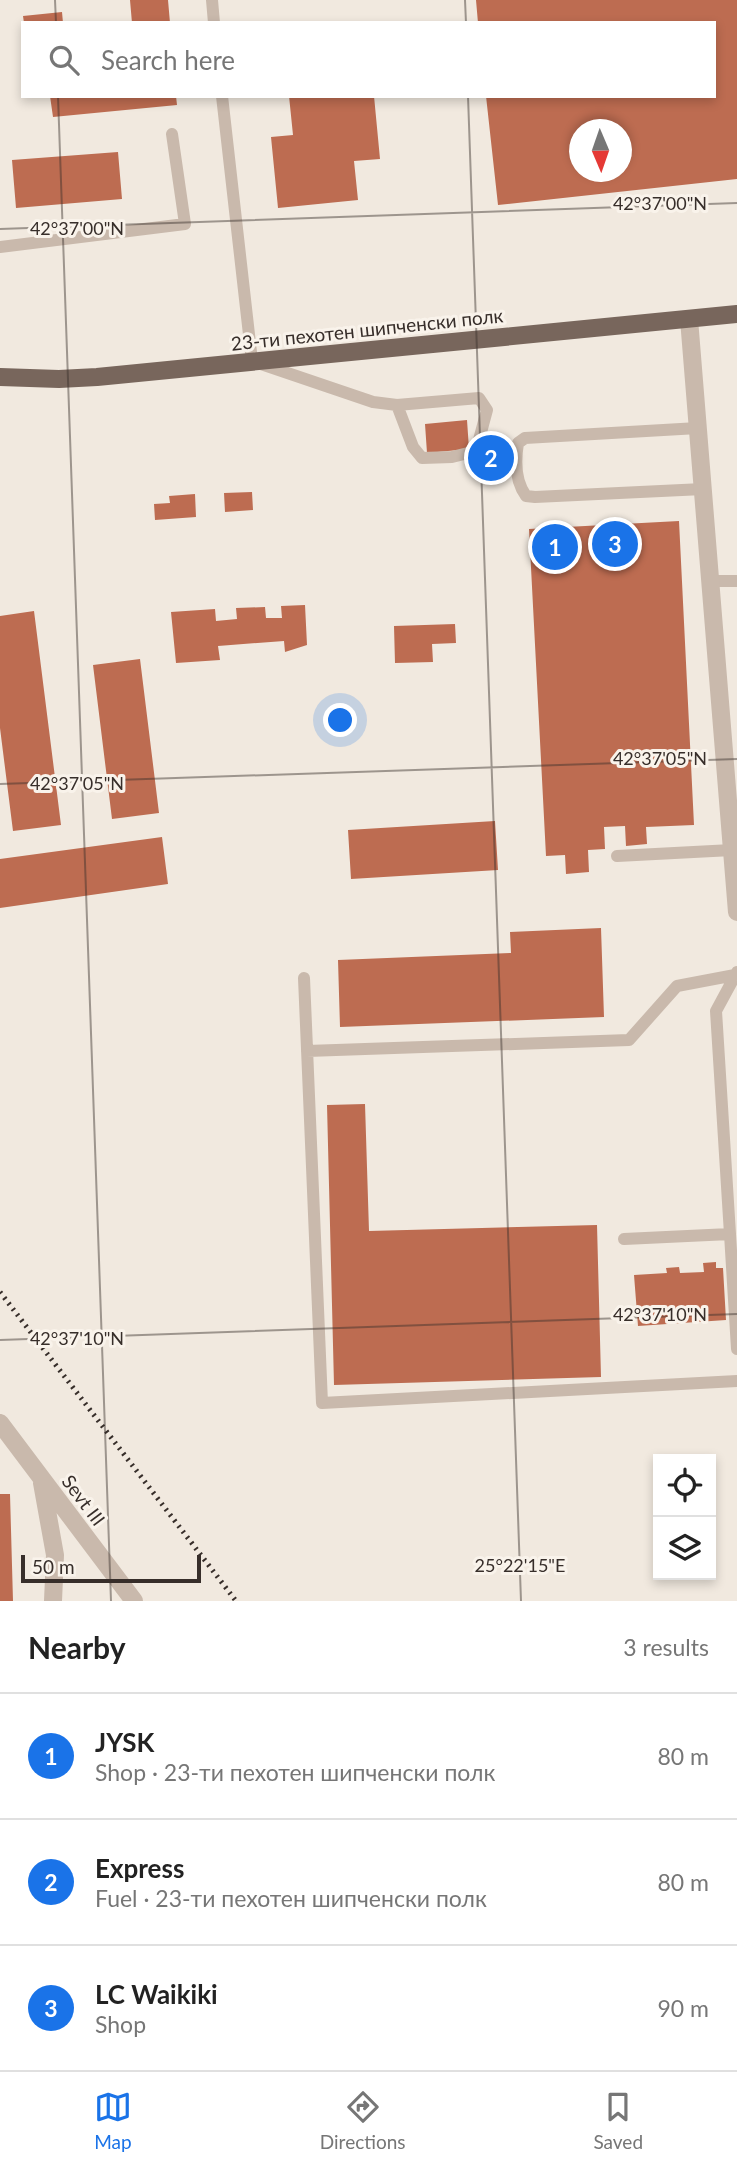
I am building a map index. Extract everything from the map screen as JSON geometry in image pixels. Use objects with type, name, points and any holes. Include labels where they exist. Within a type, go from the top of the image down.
[{"type":"main road","name":"23-ти пехотен шипченски полк","points":[[0,377],[97,377],[737,314]]},
{"type":"street","points":[[689,319],[737,912]]},
{"type":"street","name":"Sevt III","points":[[0,1423],[134,1601]]},
{"type":"street","points":[[41,1478],[55,1555],[53,1601]]},
{"type":"lane","points":[[212,0],[214,21]]},
{"type":"lane","points":[[222,98],[251,361],[373,402],[397,405],[479,398],[487,410],[476,451],[452,457],[422,458],[412,447],[397,405]]},
{"type":"lane","points":[[0,247],[185,224],[172,134]]},
{"type":"lane","points":[[698,428],[525,438],[518,443],[516,453],[518,485],[526,496],[535,497],[703,489]]},
{"type":"lane","points":[[711,582],[737,581]]},
{"type":"lane","points":[[617,856],[734,862]]},
{"type":"lane","points":[[307,1051],[629,1040],[677,986],[736,973]]},
{"type":"lane","points":[[736,973],[716,1011],[737,1349]]},
{"type":"lane","points":[[304,978],[322,1403],[737,1381]]},
{"type":"lane","points":[[624,1239],[730,1234]]},
{"type":"building","points":[[130,0],[168,0],[170,21],[132,21]]},
{"type":"building","points":[[476,0],[737,0],[737,179],[498,205],[486,98],[716,98],[716,21],[478,21]]},
{"type":"building","points":[[62,12],[63,21],[24,21],[23,16]]},
{"type":"building","points":[[50,98],[176,98],[177,105],[53,117]]},
{"type":"building","points":[[289,98],[374,98],[380,159],[354,161],[358,200],[278,208],[271,137],[293,135]]},
{"type":"building","points":[[118,152],[122,199],[16,208],[12,160]]},
{"type":"building","points":[[467,420],[469,449],[427,453],[425,424]]},
{"type":"building","points":[[252,492],[253,510],[225,512],[224,493]]},
{"type":"building","points":[[195,494],[196,517],[155,520],[154,504],[170,503],[169,496]]},
{"type":"building","points":[[679,521],[694,825],[646,827],[647,844],[626,846],[625,826],[604,827],[605,849],[588,850],[589,872],[566,874],[565,855],[546,856],[529,529]]},
{"type":"building","points":[[305,605],[307,645],[285,652],[284,641],[218,646],[220,660],[176,663],[171,612],[215,609],[216,621],[237,619],[236,608],[265,607],[266,618],[282,618],[281,606]]},
{"type":"building","points":[[34,611],[61,825],[13,831],[0,728],[0,616]]},
{"type":"building","points":[[455,624],[456,643],[432,644],[433,662],[395,663],[394,626]]},
{"type":"building","points":[[140,659],[159,813],[112,819],[93,665]]},
{"type":"building","points":[[495,821],[498,870],[351,879],[348,830]]},
{"type":"building","points":[[162,837],[168,884],[0,908],[0,859]]},
{"type":"building","points":[[601,928],[604,1017],[340,1027],[338,960],[511,953],[510,932]]},
{"type":"building","points":[[365,1104],[369,1231],[597,1225],[601,1377],[334,1385],[327,1105]]},
{"type":"building","points":[[716,1262],[716,1268],[723,1268],[726,1320],[638,1326],[634,1275],[667,1273],[666,1268],[679,1267],[680,1273],[704,1272],[703,1263]]},
{"type":"building","points":[[0,1494],[10,1494],[13,1601],[0,1601]]},
{"type":"railway","points":[[0,1292],[236,1601]]},
{"type":"place","name":"Express","points":[[491,458]]},
{"type":"place","name":"LC Waikiki","points":[[615,544]]},
{"type":"place","name":"JYSK","points":[[555,547]]}]
